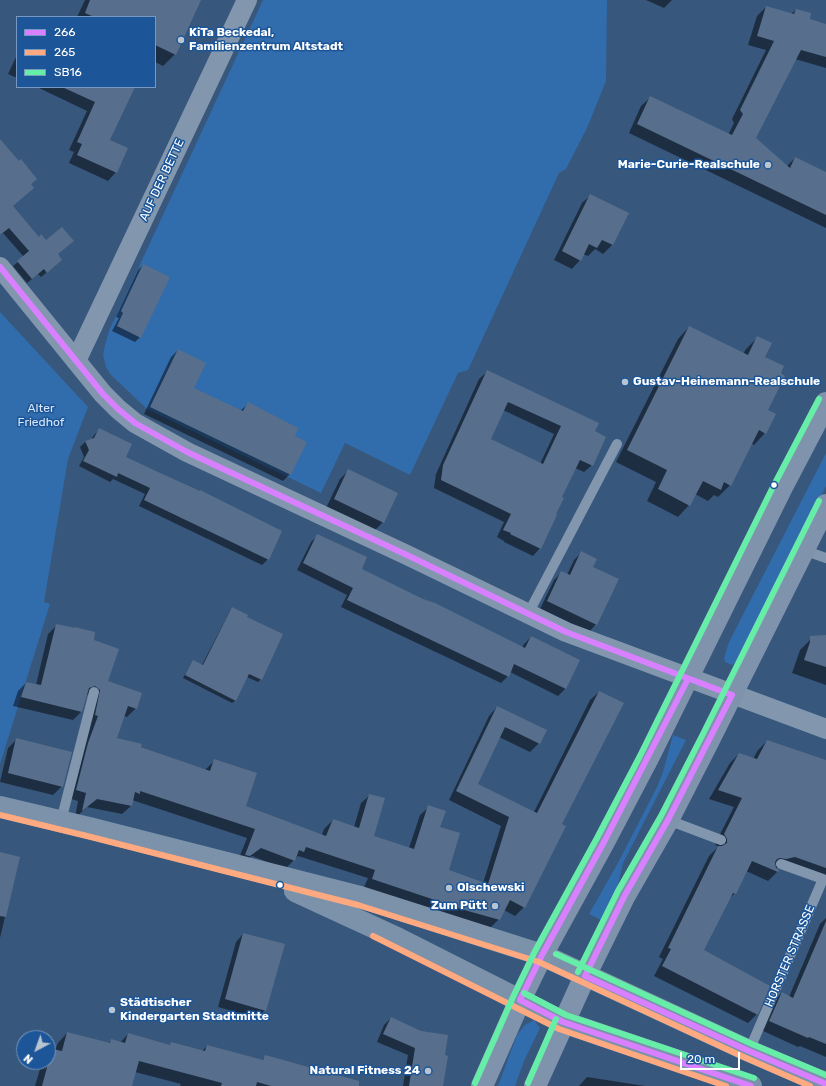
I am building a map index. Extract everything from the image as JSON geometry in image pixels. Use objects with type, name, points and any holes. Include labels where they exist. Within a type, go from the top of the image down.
[{"type":"main road","points":[[482,1086],[520,1000],[542,956],[608,836],[688,679],[780,491],[826,403]]},
{"type":"main road","points":[[535,1086],[563,1022],[625,895],[668,820],[826,505]]},
{"type":"main road","points":[[0,807],[61,821],[360,897],[542,956],[749,1051],[826,1084]]},
{"type":"main road","points":[[251,869],[392,936],[563,1022],[750,1086]]},
{"type":"street","name":"AUF DER BETTE","points":[[76,361],[247,0]]},
{"type":"street","points":[[0,267],[103,394],[135,423],[187,452],[409,556],[566,632],[688,679],[826,729]]},
{"type":"lane","points":[[528,614],[617,444]]},
{"type":"lane","points":[[803,550],[826,558]]},
{"type":"lane","points":[[61,821],[94,692]]},
{"type":"lane","points":[[668,820],[721,840]]},
{"type":"lane","name":"HORSTER STRASSE","points":[[749,1051],[823,879],[781,864]]},
{"type":"green space","points":[[263,0],[607,0],[606,81],[587,128],[566,169],[559,173],[468,370],[458,373],[410,475],[345,443],[321,493],[147,409],[110,374],[106,367],[103,355],[109,331]]},
{"type":"green space","name":"Alter Friedhof","points":[[0,312],[88,407],[68,459],[44,602],[50,604],[0,764]]},
{"type":"green space","points":[[826,453],[826,486],[736,662],[732,665],[725,662],[724,658],[729,642]]},
{"type":"green space","points":[[673,735],[686,740],[623,863],[614,903],[603,921],[589,914],[619,861],[657,787],[663,772]]},
{"type":"green space","points":[[534,1020],[540,1028],[524,1061],[515,1086],[498,1086],[517,1035],[525,1025]]},
{"type":"building","points":[[90,0],[201,0],[176,55],[156,45],[156,16],[92,16],[85,13]]},
{"type":"building","points":[[766,6],[794,14],[796,9],[811,13],[810,19],[826,24],[826,57],[801,50],[756,138],[790,168],[795,157],[826,172],[826,215],[637,124],[650,96],[732,135],[743,114],[740,110],[774,41],[757,36]]},
{"type":"building","points":[[64,88],[135,88],[110,140],[128,148],[117,173],[77,155],[82,144],[77,142],[95,102]]},
{"type":"building","points":[[0,139],[19,161],[21,159],[37,179],[31,184],[34,188],[13,206],[39,237],[41,234],[46,240],[62,227],[74,241],[58,254],[62,260],[47,273],[44,269],[32,279],[17,261],[29,251],[9,228],[0,235]]},
{"type":"building","points":[[590,194],[629,213],[613,245],[602,240],[597,248],[589,244],[581,261],[562,251]]},
{"type":"building","points":[[143,264],[170,277],[141,338],[117,326],[123,313],[121,311]]},
{"type":"building","points":[[689,326],[748,355],[757,336],[772,343],[765,357],[784,366],[781,373],[785,376],[768,410],[776,414],[766,434],[759,430],[731,486],[724,482],[721,490],[703,481],[690,506],[658,489],[667,470],[627,450]]},
{"type":"building","points":[[178,349],[206,363],[194,388],[243,411],[248,402],[298,428],[295,436],[307,442],[291,475],[150,407]]},
{"type":"building","points":[[487,370],[599,423],[595,431],[606,437],[593,466],[580,460],[562,497],[564,498],[541,549],[503,530],[511,514],[441,480],[443,465]],"holes":[[[508,402],[561,426],[543,464],[491,439]]]},
{"type":"building","points":[[99,428],[132,444],[126,457],[200,490],[282,531],[269,560],[144,500],[150,488],[118,473],[117,477],[83,461],[89,450],[85,441],[94,438]]},
{"type":"building","points":[[348,469],[398,493],[384,523],[334,499]]},
{"type":"building","points":[[317,534],[367,557],[362,569],[423,599],[435,603],[525,648],[531,636],[580,660],[566,689],[514,664],[509,677],[347,600],[353,588],[303,563]]},
{"type":"building","points":[[581,551],[597,559],[593,567],[619,579],[597,625],[547,601],[561,571],[570,575]]},
{"type":"building","points":[[232,607],[248,615],[247,617],[283,634],[262,680],[249,674],[236,701],[185,675],[193,660],[203,665]]},
{"type":"building","points":[[56,624],[95,632],[94,640],[119,649],[108,681],[142,693],[137,709],[128,706],[117,738],[142,744],[141,747],[210,771],[214,759],[257,773],[246,806],[326,836],[333,819],[359,828],[369,794],[385,798],[374,836],[414,849],[428,805],[446,811],[440,827],[460,833],[449,870],[488,884],[509,817],[456,791],[497,706],[547,730],[540,744],[505,727],[478,784],[537,813],[599,691],[624,703],[562,824],[566,826],[525,908],[510,900],[500,920],[372,879],[375,870],[306,847],[304,852],[299,850],[295,861],[261,848],[250,856],[245,855],[255,829],[140,791],[140,794],[135,792],[132,806],[97,799],[82,811],[86,793],[76,790],[88,743],[98,716],[95,715],[100,690],[95,686],[89,688],[82,712],[21,697],[26,682],[41,685]]},
{"type":"building","points":[[826,635],[826,667],[804,660],[810,642],[810,636]]},
{"type":"building","points":[[16,738],[72,752],[63,787],[8,773]]},
{"type":"building","points":[[767,740],[826,760],[826,868],[795,857],[786,859],[780,858],[775,862],[776,868],[779,870],[778,872],[752,861],[736,894],[733,893],[704,950],[770,986],[758,1015],[662,966],[671,949],[668,948],[718,846],[722,846],[727,843],[727,839],[724,834],[742,798],[718,790],[739,753],[757,759]]},
{"type":"building","points":[[0,852],[20,857],[6,917],[0,916]]},
{"type":"building","points":[[826,921],[826,1044],[769,1021],[782,992],[793,998]]},
{"type":"building","points":[[243,933],[285,944],[266,1011],[225,999]]},
{"type":"building","points":[[391,1017],[421,1031],[448,1035],[445,1055],[448,1056],[443,1086],[409,1086],[415,1048],[383,1034]]},
{"type":"building","points":[[67,1032],[110,1043],[111,1039],[125,1043],[128,1033],[170,1045],[171,1042],[205,1051],[207,1045],[263,1060],[265,1055],[359,1081],[359,1086],[271,1086],[257,1082],[256,1086],[221,1086],[222,1083],[139,1061],[132,1086],[42,1086],[46,1070],[56,1070],[56,1050],[62,1051]]},
{"type":"transit line","name":"266","points":[[0,267],[103,394],[135,423],[187,452],[409,556],[566,632],[732,695]]},
{"type":"transit line","name":"SB16","points":[[475,1083],[535,951],[640,756],[773,487],[819,399]]},
{"type":"transit line","name":"SB16","points":[[578,972],[618,891],[661,816],[702,736],[819,501]]},
{"type":"transit line","name":"266","points":[[520,1000],[542,955],[604,842],[688,679]]},
{"type":"transit line","name":"266","points":[[585,976],[625,895],[668,820],[732,695]]},
{"type":"transit line","name":"265","points":[[0,815],[358,905],[539,962],[810,1086]]},
{"type":"transit line","name":"265","points":[[373,936],[559,1029],[726,1086]]},
{"type":"transit line","name":"SB16","points":[[556,954],[752,1044],[826,1075]]},
{"type":"transit line","name":"266","points":[[585,976],[749,1051],[826,1084]]},
{"type":"transit line","name":"SB16","points":[[524,993],[566,1015],[754,1078]]},
{"type":"transit line","name":"266","points":[[520,1000],[563,1022],[751,1086]]},
{"type":"transit line","name":"SB16","points":[[528,1083],[556,1019]]},
{"type":"place","name":"KiTa Beckedal, Familienzentrum Altstadt","points":[[181,40]]},
{"type":"place","name":"Marie-Curie-Realschule","points":[[768,165]]},
{"type":"place","name":"Gustav-Heinemann-Realschule","points":[[625,382]]},
{"type":"place","name":"Olschewski","points":[[449,888]]},
{"type":"place","name":"Zum Pütt","points":[[495,906]]},
{"type":"place","name":"Städtischer Kindergarten Stadtmitte","points":[[112,1010]]},
{"type":"place","name":"Natural Fitness 24","points":[[428,1071]]}]
